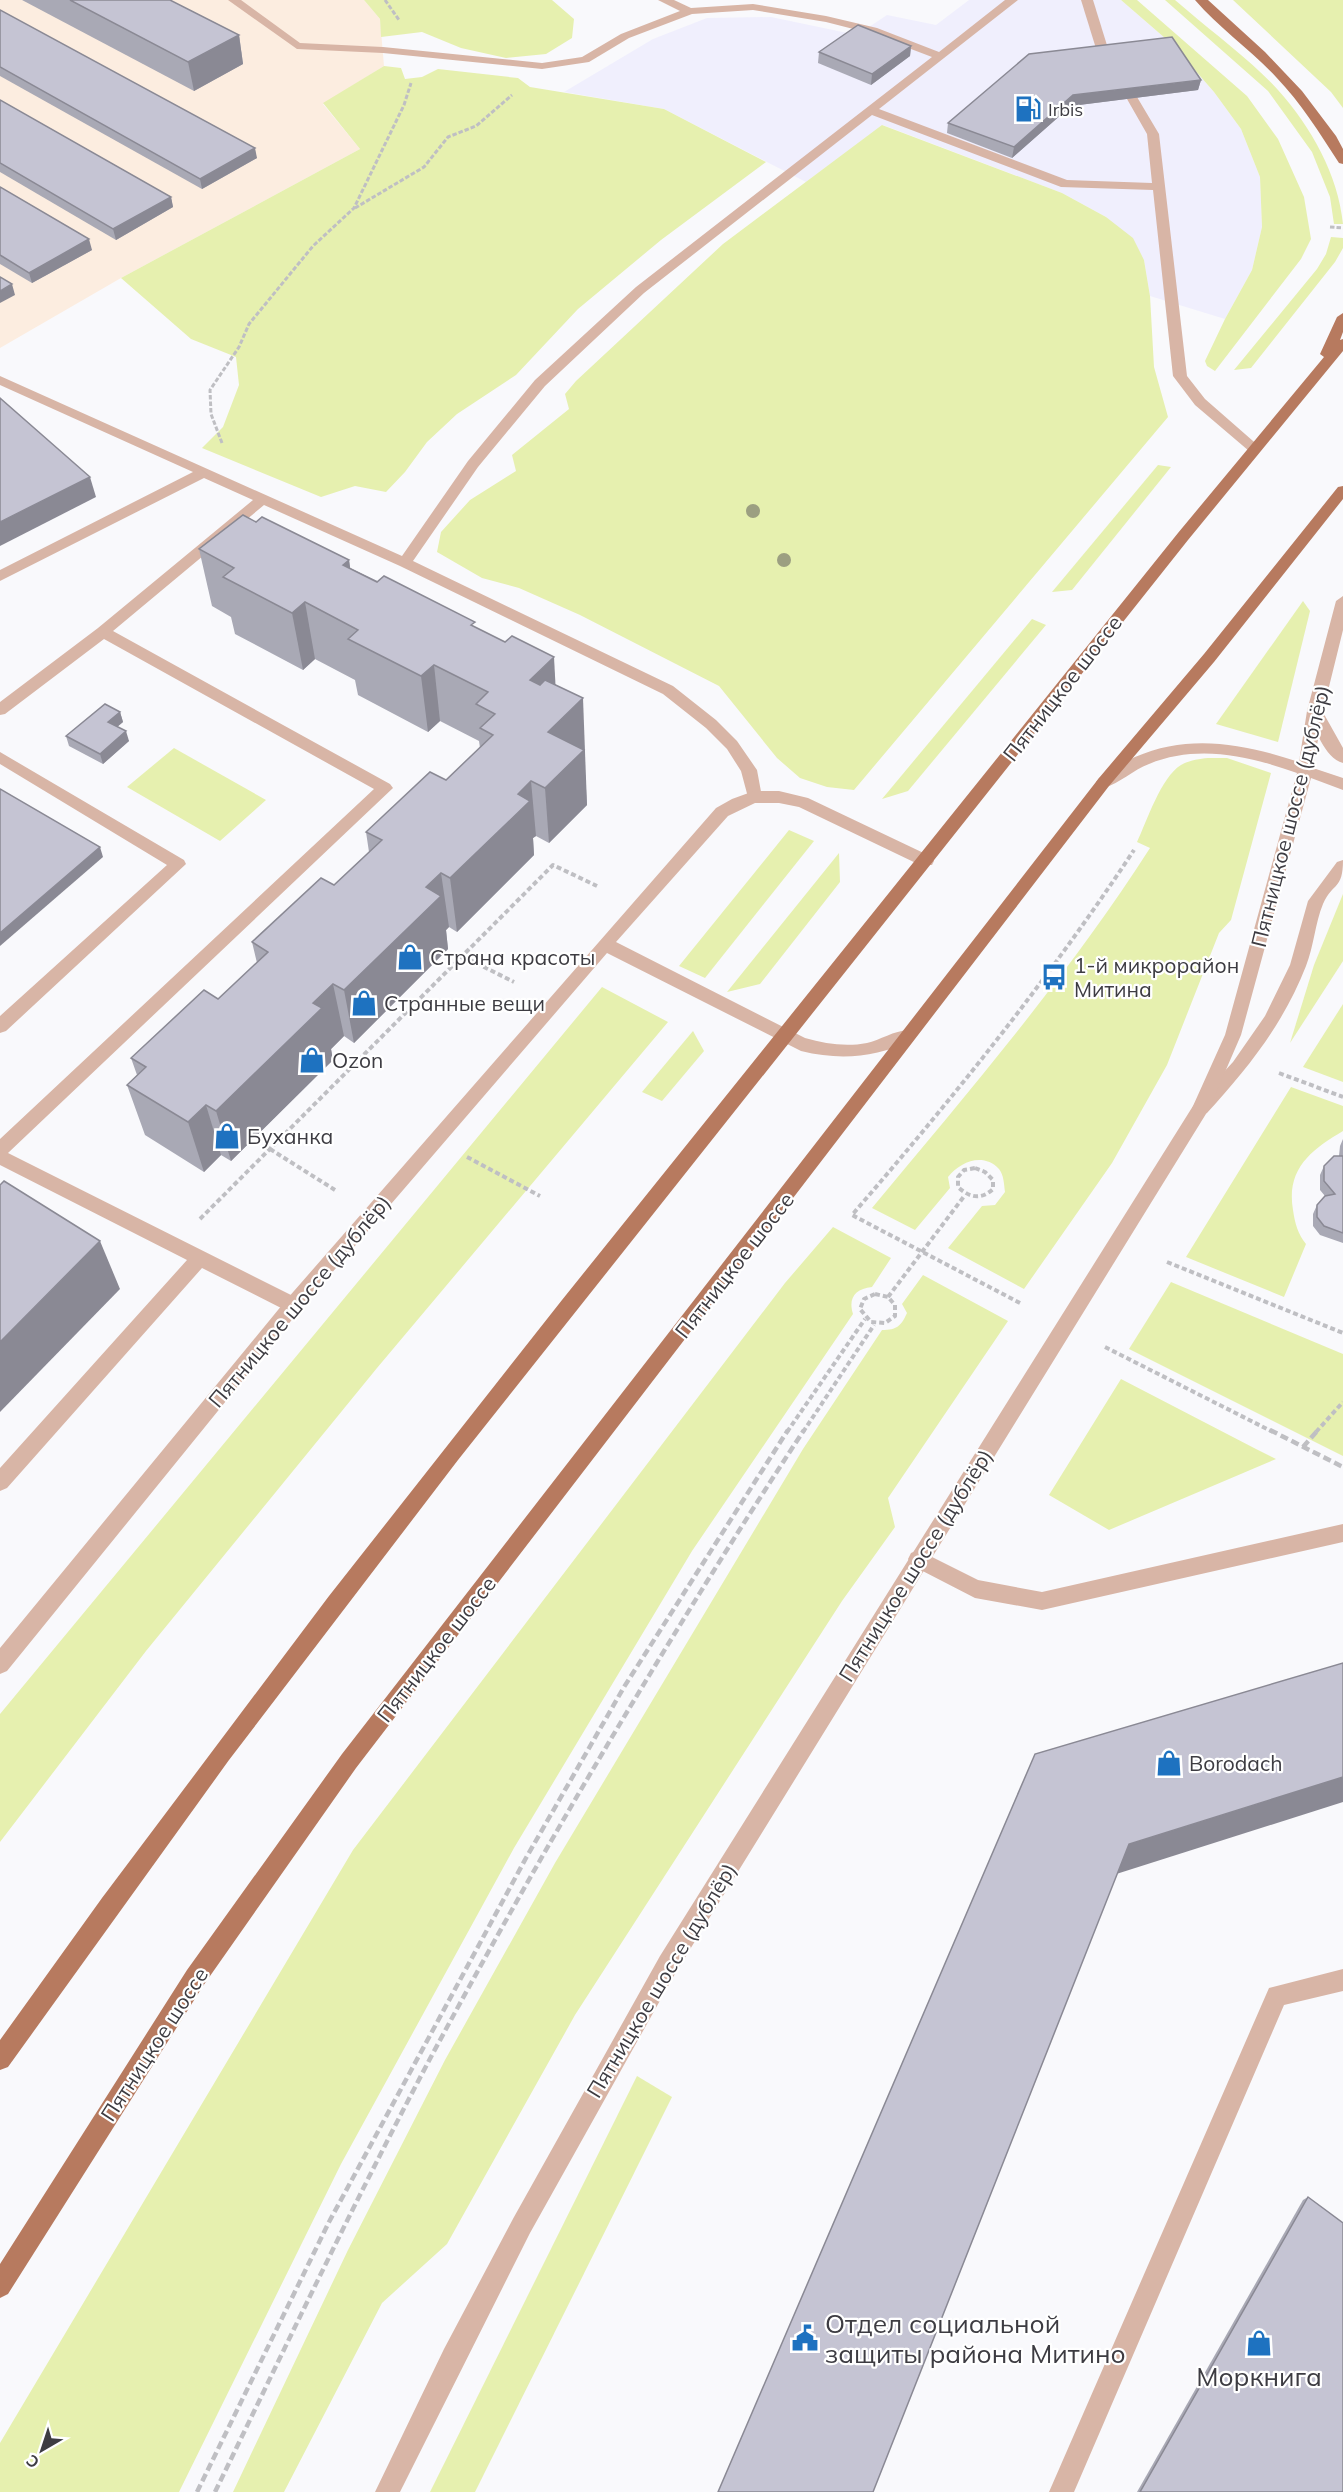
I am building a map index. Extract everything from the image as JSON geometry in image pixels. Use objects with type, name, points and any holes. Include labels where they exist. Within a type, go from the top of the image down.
[{"type":"main road","points":[[1201,0],[1294,88],[1318,117],[1343,160]]},
{"type":"main road","points":[[1319,372],[1343,317]]},
{"type":"main road","name":"Пятницкое шоссе","points":[[0,2059],[97,1920],[265,1694],[783,1036],[926,861],[1108,628],[1254,448],[1343,344]]},
{"type":"main road","name":"Пятницкое шоссе","points":[[0,2286],[195,1978],[349,1761],[1104,782],[1340,497]]},
{"type":"street","points":[[234,0],[297,46],[542,66],[585,60],[625,36],[690,11],[753,7],[826,19],[873,30],[940,56]]},
{"type":"street","points":[[664,0],[690,11]]},
{"type":"street","points":[[405,563],[473,464],[540,383],[640,290],[1011,0]]},
{"type":"street","points":[[1087,0],[1104,55]]},
{"type":"street","points":[[1133,99],[1153,134],[1180,376],[1200,402],[1254,448]]},
{"type":"street","points":[[870,110],[1065,184],[1159,188]]},
{"type":"street","points":[[0,381],[405,563],[668,690],[711,724],[732,745],[749,770],[754,797]]},
{"type":"street","points":[[0,576],[200,471]]},
{"type":"street","points":[[0,710],[103,632],[262,499]]},
{"type":"street","name":"Пятницкое шоссе (дублёр)","points":[[387,2492],[422,2418],[595,2090],[668,1964],[1200,1109],[1233,1035],[1305,771],[1315,711],[1343,601]]},
{"type":"street","points":[[0,1150],[386,788],[103,632]]},
{"type":"street","points":[[1315,711],[1332,746],[1343,758]]},
{"type":"street","points":[[1104,782],[1147,758],[1184,748],[1218,746],[1272,758],[1343,784]]},
{"type":"street","points":[[0,756],[178,864],[0,1026]]},
{"type":"street","name":"Пятницкое шоссе (дублёр)","points":[[0,1664],[293,1305],[717,817],[737,803],[754,797],[779,797],[803,802],[926,861]]},
{"type":"street","points":[[1200,1109],[1239,1067],[1272,1020],[1298,964],[1316,901],[1343,866]]},
{"type":"street","points":[[605,944],[801,1044],[825,1051],[847,1053],[889,1044],[908,1036]]},
{"type":"street","points":[[0,1157],[293,1305]]},
{"type":"street","points":[[0,1482],[201,1257]]},
{"type":"street","points":[[918,1559],[975,1589],[1042,1601],[1343,1533]]},
{"type":"street","points":[[1062,2492],[1277,1996],[1343,1980]]},
{"type":"path","points":[[354,208],[405,105],[416,70],[416,54],[396,16],[384,0]]},
{"type":"path","points":[[200,471],[223,442],[211,414],[210,390],[239,347],[249,324],[313,246],[354,208],[424,167],[448,138],[476,126],[506,99],[559,63]]},
{"type":"path","points":[[1330,227],[1343,228]]},
{"type":"path","points":[[1020,1303],[852,1215],[934,1121],[1012,1022],[1095,910],[1134,850]]},
{"type":"path","points":[[175,1244],[553,866],[597,886]]},
{"type":"path","points":[[462,956],[514,982]]},
{"type":"path","points":[[1279,1074],[1343,1097]]},
{"type":"path","points":[[270,1149],[335,1190]]},
{"type":"path","points":[[466,1157],[540,1196]]},
{"type":"path","points":[[975,1168],[986,1172],[993,1180],[993,1189],[986,1196],[976,1198],[965,1195],[958,1187],[958,1177],[964,1170],[975,1168]]},
{"type":"path","points":[[888,1297],[965,1195]]},
{"type":"path","points":[[1167,1262],[1343,1333]]},
{"type":"path","points":[[875,1294],[888,1297],[895,1305],[895,1316],[887,1324],[874,1325],[865,1319],[860,1309],[864,1299],[875,1294]]},
{"type":"path","points":[[197,2492],[329,2222],[537,1838],[624,1687],[796,1418],[865,1319]]},
{"type":"path","points":[[215,2492],[336,2243],[432,2056],[536,1867],[635,1698],[719,1562],[874,1325]]},
{"type":"path","points":[[1105,1347],[1343,1467]]},
{"type":"path","points":[[1303,1447],[1343,1402]]},
{"type":"shaded area","points":[[0,0],[364,0],[380,19],[384,66],[323,104],[360,149],[121,278],[0,348]]},
{"type":"shaded area","points":[[969,0],[1121,0],[1173,45],[1214,92],[1241,129],[1260,177],[1262,227],[1252,270],[1225,319],[1150,296],[1144,260],[1106,217],[1062,193],[883,125],[806,182],[664,109],[564,92],[653,39],[707,18],[771,17],[857,35],[887,15],[936,25]]},
{"type":"green space","points":[[364,0],[552,0],[574,19],[572,38],[546,54],[506,58],[461,48],[422,32],[381,37],[380,19]]},
{"type":"green space","points":[[1121,0],[1137,0],[1247,96],[1278,139],[1304,197],[1311,239],[1301,259],[1215,371],[1207,366],[1205,361],[1252,270],[1262,227],[1260,177],[1241,129],[1214,92],[1173,45]]},
{"type":"green space","points":[[1165,0],[1175,0],[1234,49],[1258,70],[1290,104],[1312,135],[1329,169],[1343,224],[1334,224],[1330,197],[1312,152],[1268,91]]},
{"type":"green space","points":[[1233,0],[1343,0],[1343,108],[1331,92]]},
{"type":"green space","points":[[384,66],[401,68],[405,79],[422,77],[438,69],[518,78],[530,87],[664,109],[766,162],[661,240],[578,309],[516,375],[457,414],[427,442],[405,472],[386,492],[355,486],[321,497],[202,448],[223,427],[239,385],[236,357],[191,339],[121,278],[360,149],[323,103]]},
{"type":"green space","points":[[882,125],[1062,193],[1106,217],[1133,238],[1144,260],[1150,296],[1154,367],[1168,417],[854,790],[827,787],[800,778],[777,758],[719,686],[580,615],[519,588],[482,578],[437,552],[441,532],[470,500],[516,471],[512,455],[569,409],[565,394],[576,381],[723,244]]},
{"type":"green space","points":[[1331,237],[1343,238],[1343,248],[1335,262],[1251,368],[1234,370],[1317,269],[1326,254]]},
{"type":"green space","points":[[1158,465],[1171,467],[1072,590],[1052,592]]},
{"type":"green space","points":[[1303,601],[1310,611],[1278,742],[1216,724]]},
{"type":"green space","points":[[1032,619],[1046,625],[908,791],[882,799]]},
{"type":"green space","points":[[174,748],[266,800],[220,841],[127,787]]},
{"type":"green space","points":[[1208,758],[1227,758],[1271,773],[1231,920],[1219,933],[1167,1065],[1112,1163],[1024,1289],[948,1248],[982,1206],[995,1205],[1005,1192],[1002,1174],[993,1164],[979,1160],[972,1161],[953,1172],[948,1177],[950,1188],[915,1230],[872,1208],[1017,1032],[1086,942],[1150,848],[1137,842],[1155,800],[1167,779],[1181,765]]},
{"type":"green space","points":[[789,830],[814,841],[705,978],[679,966]]},
{"type":"green space","points":[[839,853],[840,882],[760,984],[727,992]]},
{"type":"green space","points":[[1343,894],[1343,961],[1290,1043],[1314,965]]},
{"type":"green space","points":[[602,987],[668,1022],[377,1368],[146,1651],[0,1842],[0,1714]]},
{"type":"green space","points":[[1343,1004],[1343,1082],[1303,1067]]},
{"type":"green space","points":[[693,1031],[704,1051],[662,1101],[642,1092]]},
{"type":"green space","points":[[1291,1087],[1343,1106],[1343,1131],[1303,1162],[1293,1183],[1295,1220],[1306,1244],[1284,1297],[1186,1257]]},
{"type":"green space","points":[[833,1227],[891,1258],[872,1287],[854,1295],[851,1303],[853,1314],[692,1551],[514,1848],[341,2164],[179,2492],[0,2492],[0,2443],[353,1850],[785,1283]]},
{"type":"green space","points":[[923,1275],[1008,1321],[888,1498],[895,1527],[842,1601],[575,2015],[447,2244],[382,2303],[284,2492],[233,2492],[348,2250],[445,2060],[555,1863],[803,1449],[882,1330],[895,1328],[903,1321],[907,1313],[902,1304]]},
{"type":"green space","points":[[1171,1282],[1343,1354],[1343,1456],[1129,1349]]},
{"type":"green space","points":[[1121,1379],[1276,1459],[1109,1530],[1049,1495]]},
{"type":"green space","points":[[637,2076],[672,2097],[475,2492],[430,2492]]},
{"type":"building","points":[[70,0],[170,0],[239,35],[188,62]]},
{"type":"building","points":[[0,10],[255,148],[200,179],[0,67]]},
{"type":"building","points":[[858,25],[911,46],[872,74],[819,52]]},
{"type":"building","points":[[1172,37],[1201,80],[1073,95],[1014,147],[948,123],[1029,54]]},
{"type":"building","points":[[0,100],[171,197],[113,229],[0,163]]},
{"type":"building","points":[[0,187],[89,239],[29,273],[0,255]]},
{"type":"building","points":[[0,277],[12,284],[0,291]]},
{"type":"building","points":[[0,398],[90,477],[0,522]]},
{"type":"building","points":[[243,515],[256,522],[262,517],[349,560],[343,565],[377,582],[384,576],[475,622],[471,625],[505,642],[512,636],[554,657],[530,680],[540,685],[545,680],[583,698],[548,732],[584,750],[545,788],[531,781],[518,794],[530,801],[450,878],[441,873],[426,887],[441,896],[344,990],[333,984],[313,1003],[322,1008],[216,1111],[206,1105],[188,1122],[127,1085],[146,1067],[131,1058],[204,990],[218,999],[268,952],[252,942],[321,878],[334,885],[382,840],[366,832],[430,772],[446,780],[493,735],[480,728],[495,714],[476,704],[488,692],[434,665],[421,676],[348,639],[358,630],[305,602],[292,613],[223,577],[234,568],[199,549]]},
{"type":"building","points":[[105,704],[120,712],[108,722],[126,731],[100,754],[66,736]]},
{"type":"building","points":[[0,789],[100,847],[0,933]]},
{"type":"building","points":[[1334,1156],[1343,1156],[1343,1233],[1324,1226],[1317,1217],[1317,1205],[1325,1196],[1335,1194],[1324,1181],[1324,1166]]},
{"type":"building","points":[[4,1181],[100,1241],[0,1342],[0,1185]]},
{"type":"building","points":[[1343,1663],[1343,1777],[1129,1844],[873,2492],[718,2492],[1035,1754]]},
{"type":"building","points":[[1308,2197],[1343,2223],[1343,2492],[1140,2492]]},
{"type":"place","name":"Irbis","points":[[1028,109]]},
{"type":"place","name":"Страна красоты","points":[[410,957]]},
{"type":"place","name":"1-й микрорайон Митина","points":[[1054,977]]},
{"type":"place","name":"Странные вещи","points":[[364,1003]]},
{"type":"place","name":"Ozon","points":[[312,1060]]},
{"type":"place","name":"Буханка","points":[[227,1136]]},
{"type":"place","name":"Borodach","points":[[1169,1763]]},
{"type":"place","name":"Отдел социальной защиты района Митино","points":[[805,2338]]},
{"type":"place","name":"Моркнига","points":[[1259,2343]]}]
